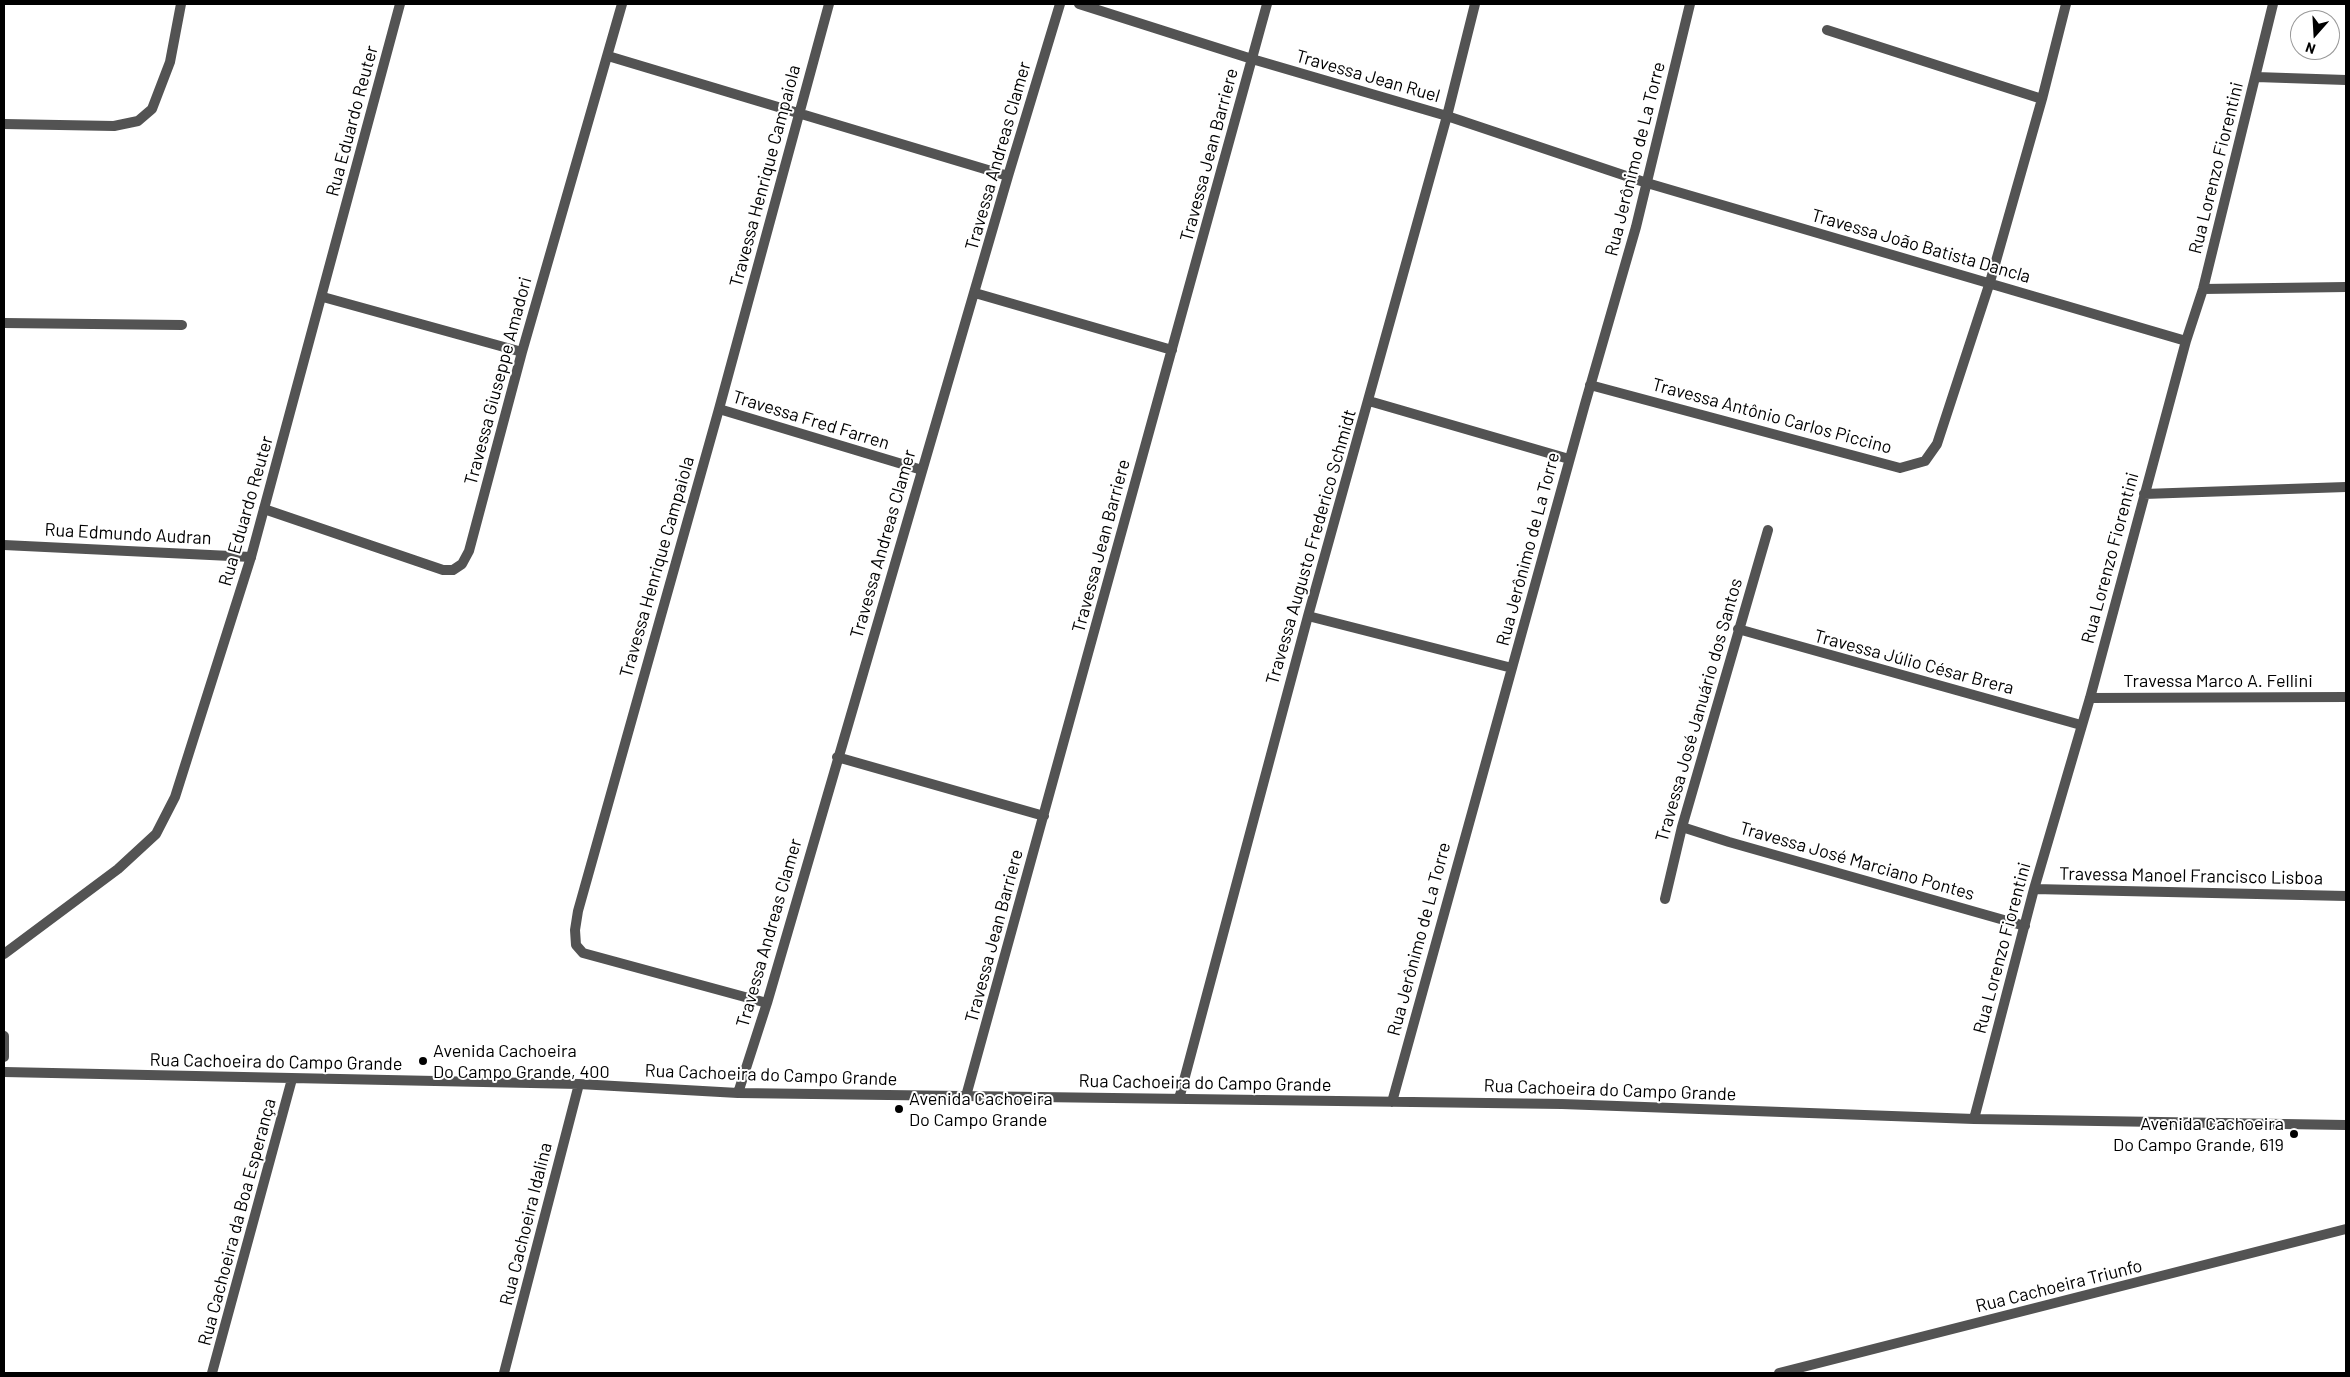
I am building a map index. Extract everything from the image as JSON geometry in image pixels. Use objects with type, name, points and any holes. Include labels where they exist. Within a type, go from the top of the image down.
[{"type":"street","points":[[4,124],[114,126],[138,121],[152,109],[170,62],[181,4]]},
{"type":"street","name":"Rua Eduardo Reuter","points":[[4,954],[118,869],[156,834],[176,797],[252,557],[400,4]]},
{"type":"street","name":"Travessa Giuseppe Amadori","points":[[264,509],[443,570],[452,570],[462,564],[469,551],[522,352],[622,4]]},
{"type":"street","name":"Travessa Henrique Campaiola","points":[[767,1003],[583,953],[576,945],[575,930],[578,911],[719,409],[798,112],[829,4]]},
{"type":"street","name":"Travessa Andreas Clamer","points":[[738,1093],[767,1003],[1060,4]]},
{"type":"street","name":"Travessa Jean Ruel","points":[[1079,4],[1252,59],[1447,116],[1648,183]]},
{"type":"street","name":"Travessa Jean Barriere","points":[[966,1096],[1267,4]]},
{"type":"street","name":"Travessa Augusto Frederico Schmidt","points":[[1179,1099],[1308,616],[1447,116],[1475,4]]},
{"type":"street","name":"Rua Jerônimo de La Torre","points":[[1392,1102],[1569,459],[1648,183],[1690,4]]},
{"type":"street","points":[[1990,282],[2042,99],[2066,4]]},
{"type":"street","name":"Rua Lorenzo Fiorentini","points":[[1974,1119],[2034,889],[2090,698],[2186,341],[2203,289],[2256,77],[2272,4]]},
{"type":"street","points":[[1827,30],[2042,99]]},
{"type":"street","points":[[608,56],[1008,176]]},
{"type":"street","points":[[2256,77],[2346,80]]},
{"type":"street","name":"Travessa João Batista Dancla","points":[[1648,183],[2186,341]]},
{"type":"street","name":"Travessa Antônio Carlos Piccino","points":[[1590,385],[1900,468],[1925,461],[1936,444],[1990,282]]},
{"type":"street","points":[[2203,289],[2346,287]]},
{"type":"street","points":[[975,293],[1172,350]]},
{"type":"street","points":[[322,297],[522,352]]},
{"type":"street","points":[[4,323],[182,325]]},
{"type":"street","points":[[1368,401],[1569,459]]},
{"type":"street","name":"Travessa Fred Farren","points":[[719,409],[922,470]]},
{"type":"street","points":[[2144,494],[2346,487]]},
{"type":"street","name":"Travessa José Januário dos Santos","points":[[1665,899],[1682,827],[1768,530]]},
{"type":"street","name":"Rua Edmundo Audran","points":[[4,545],[252,557]]},
{"type":"street","points":[[1308,616],[1512,668]]},
{"type":"street","name":"Travessa Júlio César Brera","points":[[1738,630],[2081,725]]},
{"type":"street","name":"Travessa Marco A. Fellini","points":[[2090,698],[2346,697]]},
{"type":"street","points":[[838,757],[1044,816]]},
{"type":"street","name":"Travessa José Marciano Pontes","points":[[1682,827],[2025,926]]},
{"type":"street","name":"Travessa Manoel Francisco Lisboa","points":[[2034,889],[2346,896]]},
{"type":"street","points":[[4,1036],[4,1057]]},
{"type":"street","name":"Rua Cachoeira do Campo Grande","points":[[4,1072],[579,1084],[738,1093],[1562,1104],[1974,1119],[2346,1125]]},
{"type":"street","name":"Rua Cachoeira da Boa Esperança","points":[[212,1373],[292,1079]]},
{"type":"street","name":"Rua Cachoeira Idalina","points":[[504,1373],[579,1084]]},
{"type":"street","name":"Rua Cachoeira Triunfo","points":[[1780,1373],[2346,1229]]},
{"type":"place","name":"Avenida Cachoeira Do Campo Grande, 400","points":[[423,1061]]},
{"type":"place","name":"Avenida Cachoeira Do Campo Grande","points":[[899,1109]]},
{"type":"place","name":"Avenida Cachoeira Do Campo Grande, 619","points":[[2294,1134]]}]
